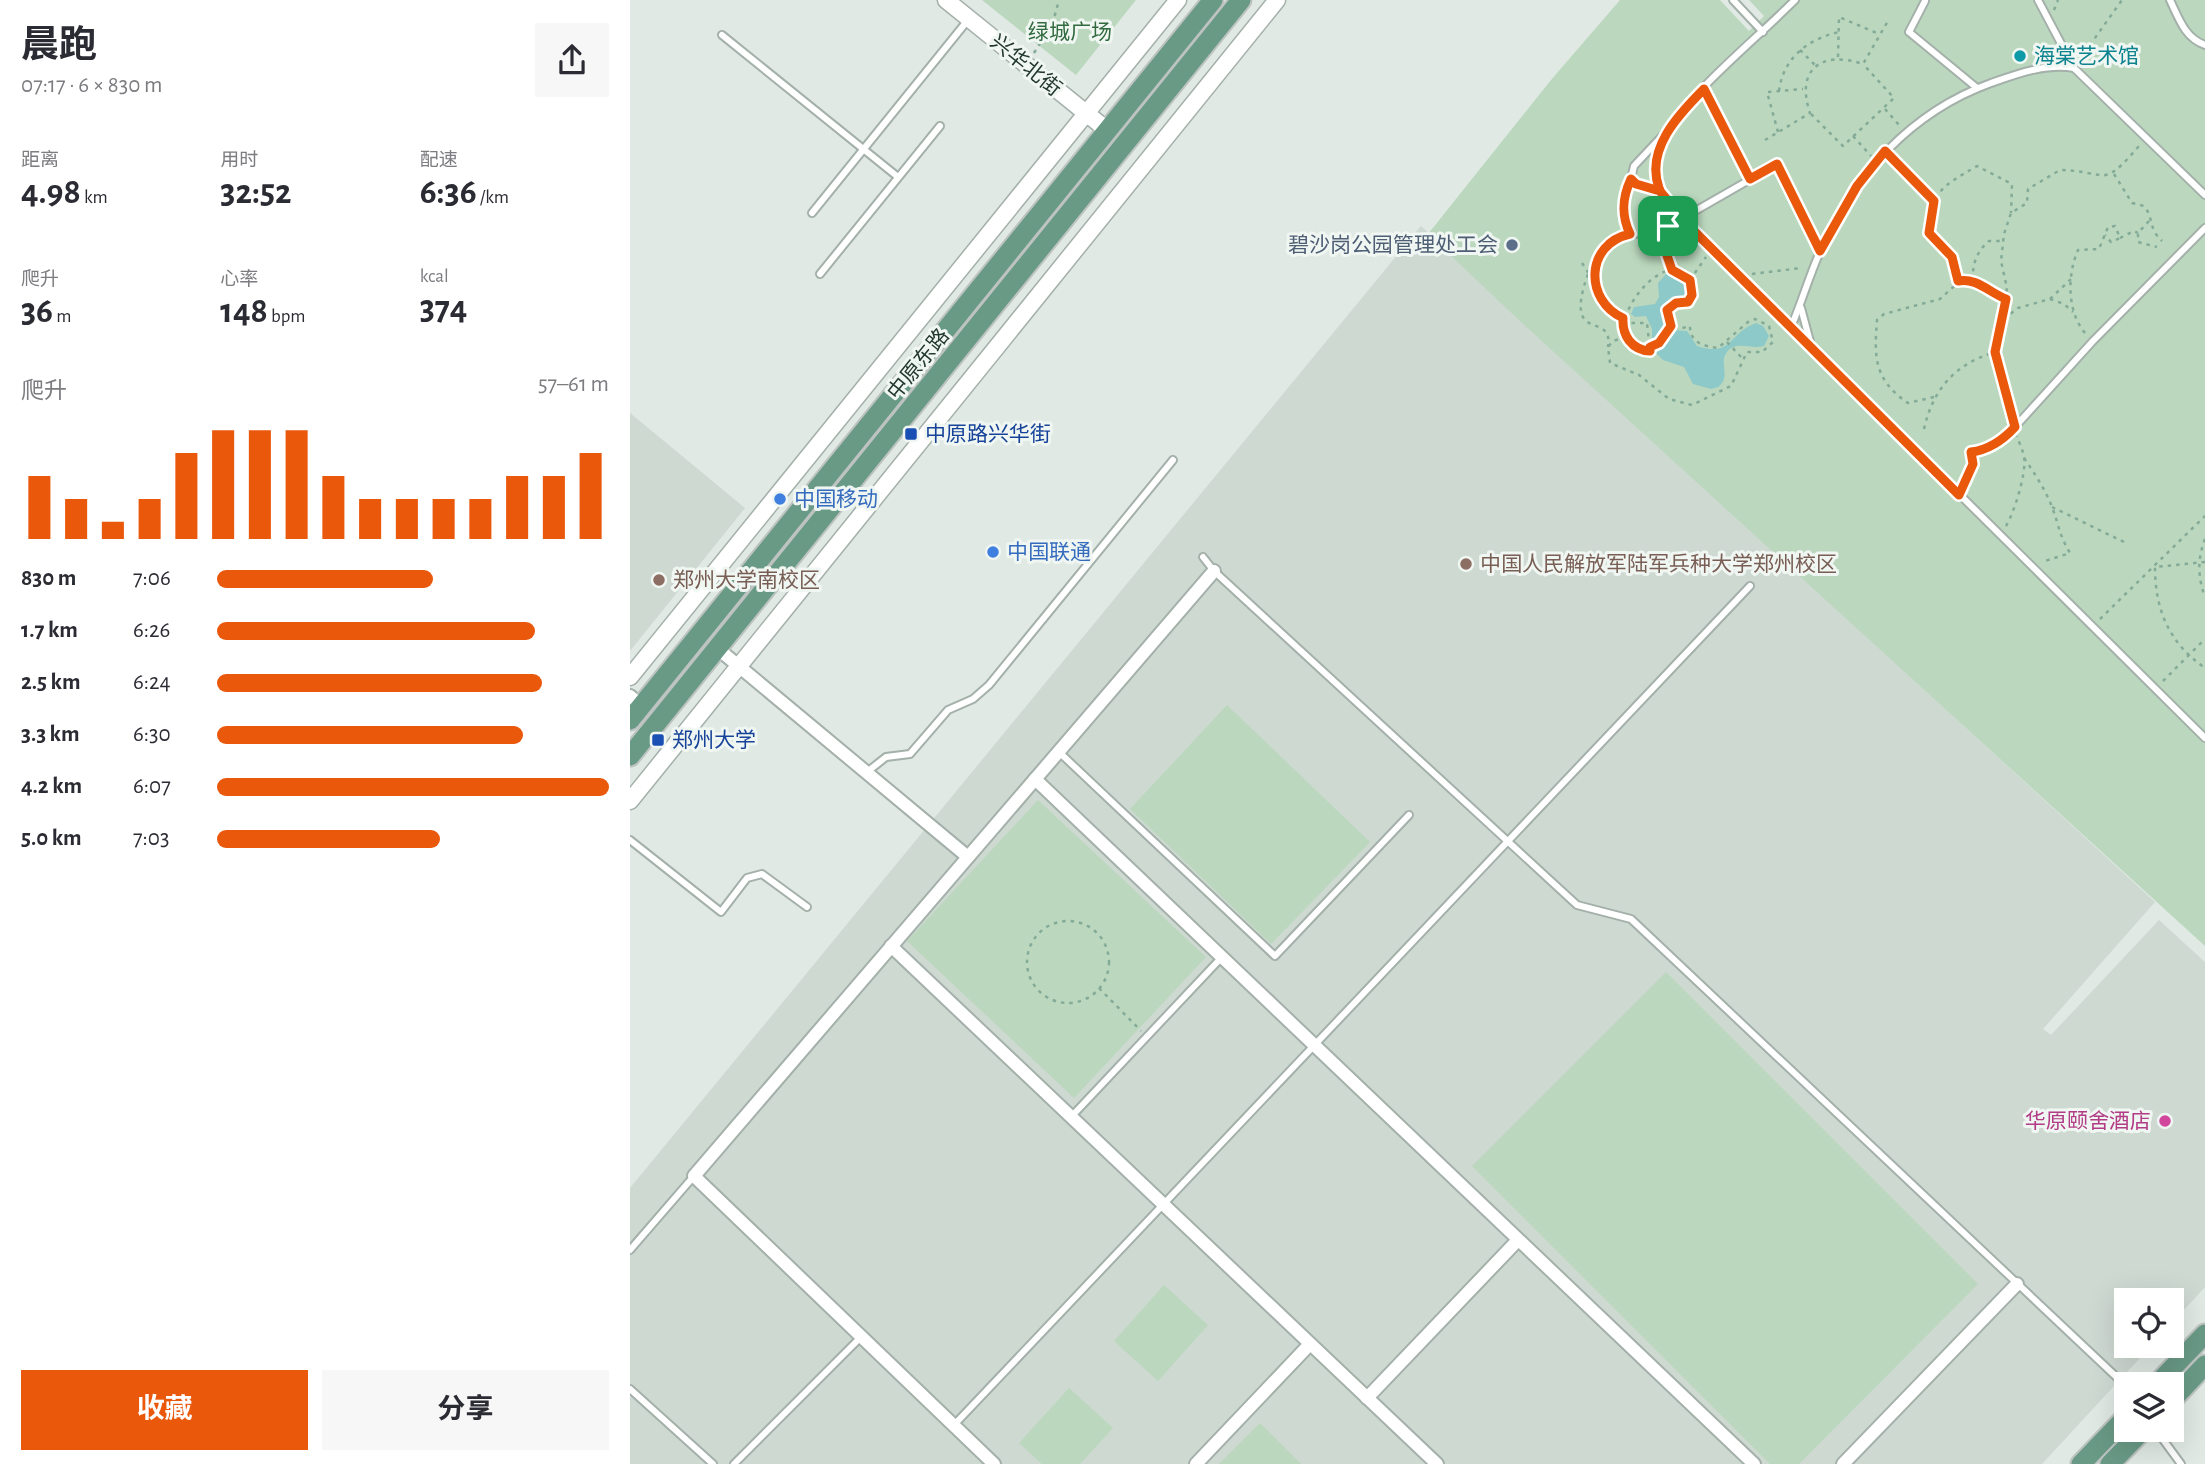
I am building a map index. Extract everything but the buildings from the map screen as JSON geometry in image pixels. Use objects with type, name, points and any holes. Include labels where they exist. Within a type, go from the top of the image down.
[{"type":"main road","name":"中原东路","points":[[634,707],[1213,0]]},
{"type":"main road","name":"中原东路","points":[[630,756],[1241,0]]},
{"type":"main road","points":[[2169,1372],[2205,1334]]},
{"type":"main road","points":[[2184,1387],[2205,1365]]},
{"type":"main road","points":[[2081,1464],[2114,1430]]},
{"type":"main road","points":[[2110,1464],[2131,1442]]},
{"type":"street","name":"兴华北街","points":[[946,0],[1107,130]]},
{"type":"street","points":[[630,677],[1178,0]]},
{"type":"street","points":[[630,802],[1277,0]]},
{"type":"street","points":[[994,1464],[694,1176],[1214,571]]},
{"type":"street","points":[[717,648],[968,858]]},
{"type":"street","points":[[1035,779],[1754,1464]]},
{"type":"street","points":[[891,946],[1437,1464]]},
{"type":"street","points":[[1367,1398],[1518,1240]]},
{"type":"street","points":[[1843,1464],[2017,1284]]},
{"type":"street","points":[[1196,1464],[1310,1344]]},
{"type":"lane","points":[[1733,0],[1763,32]]},
{"type":"lane","points":[[1660,191],[1636,184],[1631,179],[1634,166],[1704,89],[1794,0]]},
{"type":"lane","points":[[1924,0],[1909,32],[1977,88]]},
{"type":"lane","points":[[2038,0],[2074,68],[2205,195]]},
{"type":"lane","points":[[2171,0],[2182,27],[2193,41],[2205,45]]},
{"type":"lane","points":[[812,213],[969,19]]},
{"type":"lane","points":[[722,35],[898,177]]},
{"type":"lane","points":[[1791,327],[1820,251],[1843,208],[1875,161],[1885,151],[1935,109],[1977,88],[2017,74],[2060,65],[2074,68]]},
{"type":"lane","points":[[1704,89],[1750,179]]},
{"type":"lane","points":[[820,274],[940,125]]},
{"type":"lane","points":[[1669,128],[1660,149],[1656,169],[1660,191],[1683,218],[2205,738]]},
{"type":"lane","points":[[1683,218],[1777,164],[1820,251]]},
{"type":"lane","points":[[2015,427],[2092,341],[2205,228]]},
{"type":"lane","points":[[1800,306],[1803,323],[1814,349]]},
{"type":"lane","points":[[867,772],[886,757],[910,754],[948,710],[973,699],[989,685],[1173,460]]},
{"type":"lane","points":[[1203,557],[1214,571],[1577,905],[1632,919],[2114,1375]]},
{"type":"lane","points":[[954,1426],[1162,1203],[1751,586]]},
{"type":"lane","points":[[1059,752],[1275,956],[1409,815]]},
{"type":"lane","points":[[630,840],[720,912],[754,874],[770,877],[807,907]]},
{"type":"lane","points":[[1071,1117],[1222,957]]},
{"type":"lane","points":[[630,1250],[694,1176]]},
{"type":"lane","points":[[734,1464],[861,1337]]},
{"type":"lane","points":[[630,1389],[713,1464]]},
{"type":"lane","points":[[2165,1442],[2181,1464]]},
{"type":"path","points":[[1025,64],[1046,38],[1059,0]]},
{"type":"path","points":[[2074,68],[2119,1]]},
{"type":"path","points":[[1838,57],[1839,16],[1880,35]]},
{"type":"path","points":[[1863,64],[1888,21]]},
{"type":"path","points":[[1779,91],[1785,66],[1800,50],[1826,34],[1839,32]]},
{"type":"path","points":[[1800,50],[1816,66]]},
{"type":"path","points":[[1838,57],[1863,64],[1894,98],[1843,146],[1810,113],[1803,89],[1807,76],[1816,66],[1838,57]]},
{"type":"path","points":[[1778,132],[1768,92],[1803,89]]},
{"type":"path","points":[[1884,107],[1905,133]]},
{"type":"path","points":[[1765,140],[1810,113]]},
{"type":"path","points":[[1853,136],[1875,161]]},
{"type":"path","points":[[2011,213],[2027,202],[2028,189],[2060,170],[2103,177],[2114,174],[2147,137]]},
{"type":"path","points":[[1885,151],[1934,201]]},
{"type":"path","points":[[1958,281],[1952,257],[1929,233],[1934,201],[1949,181],[1977,166],[2012,184],[2011,213],[2003,241],[2001,261],[2007,288],[2006,299],[1995,352],[2024,458],[2052,507],[2057,532],[2070,552],[2031,565]]},
{"type":"path","points":[[2114,174],[2132,203],[2144,206],[2149,212],[2151,228],[2162,241]]},
{"type":"path","points":[[1630,234],[1624,217],[1623,195],[1631,179]]},
{"type":"path","points":[[1593,280],[1598,257],[1614,241],[1630,234],[1656,239],[1665,229],[1683,218]]},
{"type":"path","points":[[2149,221],[2138,233],[2138,242],[2157,247]]},
{"type":"path","points":[[2092,341],[2079,327],[2073,312],[2072,278],[2078,250],[2099,249],[2108,228],[2115,226],[2120,238]]},
{"type":"path","points":[[1665,229],[1662,241],[1672,270]]},
{"type":"path","points":[[2105,236],[2111,242],[2134,231],[2138,233]]},
{"type":"path","points":[[1652,238],[1667,253]]},
{"type":"path","points":[[1973,281],[1972,271],[1980,249],[1989,241],[2003,241]]},
{"type":"path","points":[[1690,280],[1672,270],[1666,270],[1638,291],[1623,318],[1623,323],[1626,337],[1639,349],[1650,351],[1650,347],[1663,339],[1671,326],[1667,310],[1676,303],[1690,300],[1690,280],[1713,250]]},
{"type":"path","points":[[1582,263],[1593,280],[1599,299],[1623,318]]},
{"type":"path","points":[[1739,275],[1814,267]]},
{"type":"path","points":[[1588,274],[1579,302],[1579,316],[1586,323],[1601,328],[1609,339],[1610,363],[1639,375],[1669,398],[1692,405],[1731,386],[1746,352],[1762,352],[1773,342],[1769,326],[1755,319],[1717,348],[1705,346],[1695,340],[1690,326],[1679,329],[1671,326]]},
{"type":"path","points":[[2002,322],[2015,310],[2050,299],[2072,278]]},
{"type":"path","points":[[1934,397],[1908,403],[1898,396],[1877,371],[1874,348],[1877,320],[1884,314],[1940,299],[1958,281],[1973,281],[1991,294],[2006,299],[2015,310]]},
{"type":"path","points":[[2050,299],[2064,304],[2073,312]]},
{"type":"path","points":[[1623,323],[1638,326],[1647,323],[1650,347]]},
{"type":"path","points":[[1608,347],[1613,341],[1626,337]]},
{"type":"path","points":[[1728,342],[1742,358]]},
{"type":"path","points":[[1924,429],[1934,397],[1951,374],[1995,352]]},
{"type":"path","points":[[1964,452],[1983,450],[2004,438],[2015,427]]},
{"type":"path","points":[[1959,495],[1973,464],[1971,452]]},
{"type":"path","points":[[2000,534],[2013,514],[2024,458]]},
{"type":"path","points":[[2052,507],[2126,543]]},
{"type":"path","points":[[2092,626],[2205,516]]},
{"type":"path","points":[[2205,539],[2199,563],[2199,580],[2205,597]]},
{"type":"path","points":[[2155,567],[2205,562]]},
{"type":"path","points":[[2155,567],[2155,590],[2161,616],[2188,656],[2205,668]]},
{"type":"path","points":[[2155,689],[2205,639]]},
{"type":"path","points":[[1066,921],[1092,929],[1107,951],[1106,977],[1099,988],[1077,1002],[1051,999],[1040,992],[1027,968],[1032,942],[1053,924],[1066,921]]},
{"type":"path","points":[[1099,988],[1147,1036]]},
{"type":"shaded area","name":"中国人民解放军陆军兵种大学郑州校区","points":[[1421,226],[2155,902],[2043,1029],[2051,1035],[2159,920],[2205,962],[2205,1287],[2184,1310],[2184,1288],[2114,1288],[2114,1358],[2140,1358],[2127,1372],[2114,1372],[2114,1386],[2042,1464],[630,1464],[630,1188]]},
{"type":"shaded area","name":"郑州大学南校区","points":[[630,413],[745,508],[630,651]]},
{"type":"green space","name":"绿城广场","points":[[982,0],[1136,0],[1076,75]]},
{"type":"green space","points":[[1620,0],[1720,0],[1749,31],[1764,16],[1749,0],[2205,0],[2205,946],[1522,323],[1428,234],[1551,80]]},
{"type":"green space","points":[[1227,705],[1370,842],[1271,944],[1130,809]]},
{"type":"green space","points":[[1038,800],[1206,957],[1074,1098],[907,941]]},
{"type":"green space","points":[[1666,972],[1978,1284],[1799,1464],[1770,1464],[1472,1166]]},
{"type":"green space","points":[[1164,1285],[1208,1325],[1158,1381],[1114,1341]]},
{"type":"green space","points":[[1069,1388],[1113,1428],[1080,1464],[1042,1464],[1019,1443]]},
{"type":"green space","points":[[1260,1423],[1301,1464],[1219,1464]]},
{"type":"water","points":[[1673,273],[1683,277],[1689,289],[1686,298],[1665,309],[1663,318],[1672,330],[1687,331],[1697,346],[1709,349],[1724,346],[1756,323],[1763,326],[1769,336],[1764,346],[1739,346],[1727,352],[1724,379],[1718,387],[1711,389],[1693,384],[1684,367],[1663,360],[1652,349],[1652,329],[1646,316],[1635,317],[1631,314],[1634,307],[1655,304],[1659,297],[1658,283],[1666,274]]},
{"type":"place","name":"海棠艺术馆","points":[[2020,56]]},
{"type":"place","name":"碧沙岗公园管理处工会","points":[[1512,245]]},
{"type":"place","name":"中原路兴华街","points":[[911,434]]},
{"type":"place","name":"中国移动","points":[[780,499]]},
{"type":"place","name":"中国联通","points":[[993,552]]},
{"type":"place","name":"中国人民解放军陆军兵种大学郑州校区","points":[[1466,564]]},
{"type":"place","name":"郑州大学南校区","points":[[659,580]]},
{"type":"place","name":"郑州大学","points":[[658,740]]},
{"type":"place","name":"华原颐舍酒店","points":[[2165,1121]]},
{"type":"route","points":[[1668,226],[1662,241],[1672,270],[1685,274],[1690,280],[1692,295],[1688,302],[1676,303],[1667,310],[1667,321],[1671,326],[1666,329],[1667,334],[1662,336],[1663,339],[1650,347],[1650,351],[1639,349],[1627,340],[1623,318],[1599,299],[1593,280],[1598,257],[1603,250],[1622,236],[1630,234],[1624,217],[1623,195],[1631,179],[1636,184],[1648,185],[1660,191],[1689,226],[1959,495],[1973,464],[1971,452],[1983,450],[2004,438],[2015,427],[1995,352],[2006,299],[1991,294],[1973,281],[1958,281],[1957,268],[1952,257],[1929,233],[1930,210],[1934,201],[1885,151],[1857,186],[1820,251],[1777,164],[1750,179],[1704,89],[1669,128],[1660,149],[1656,169],[1660,191],[1683,218],[1668,226]]}]
